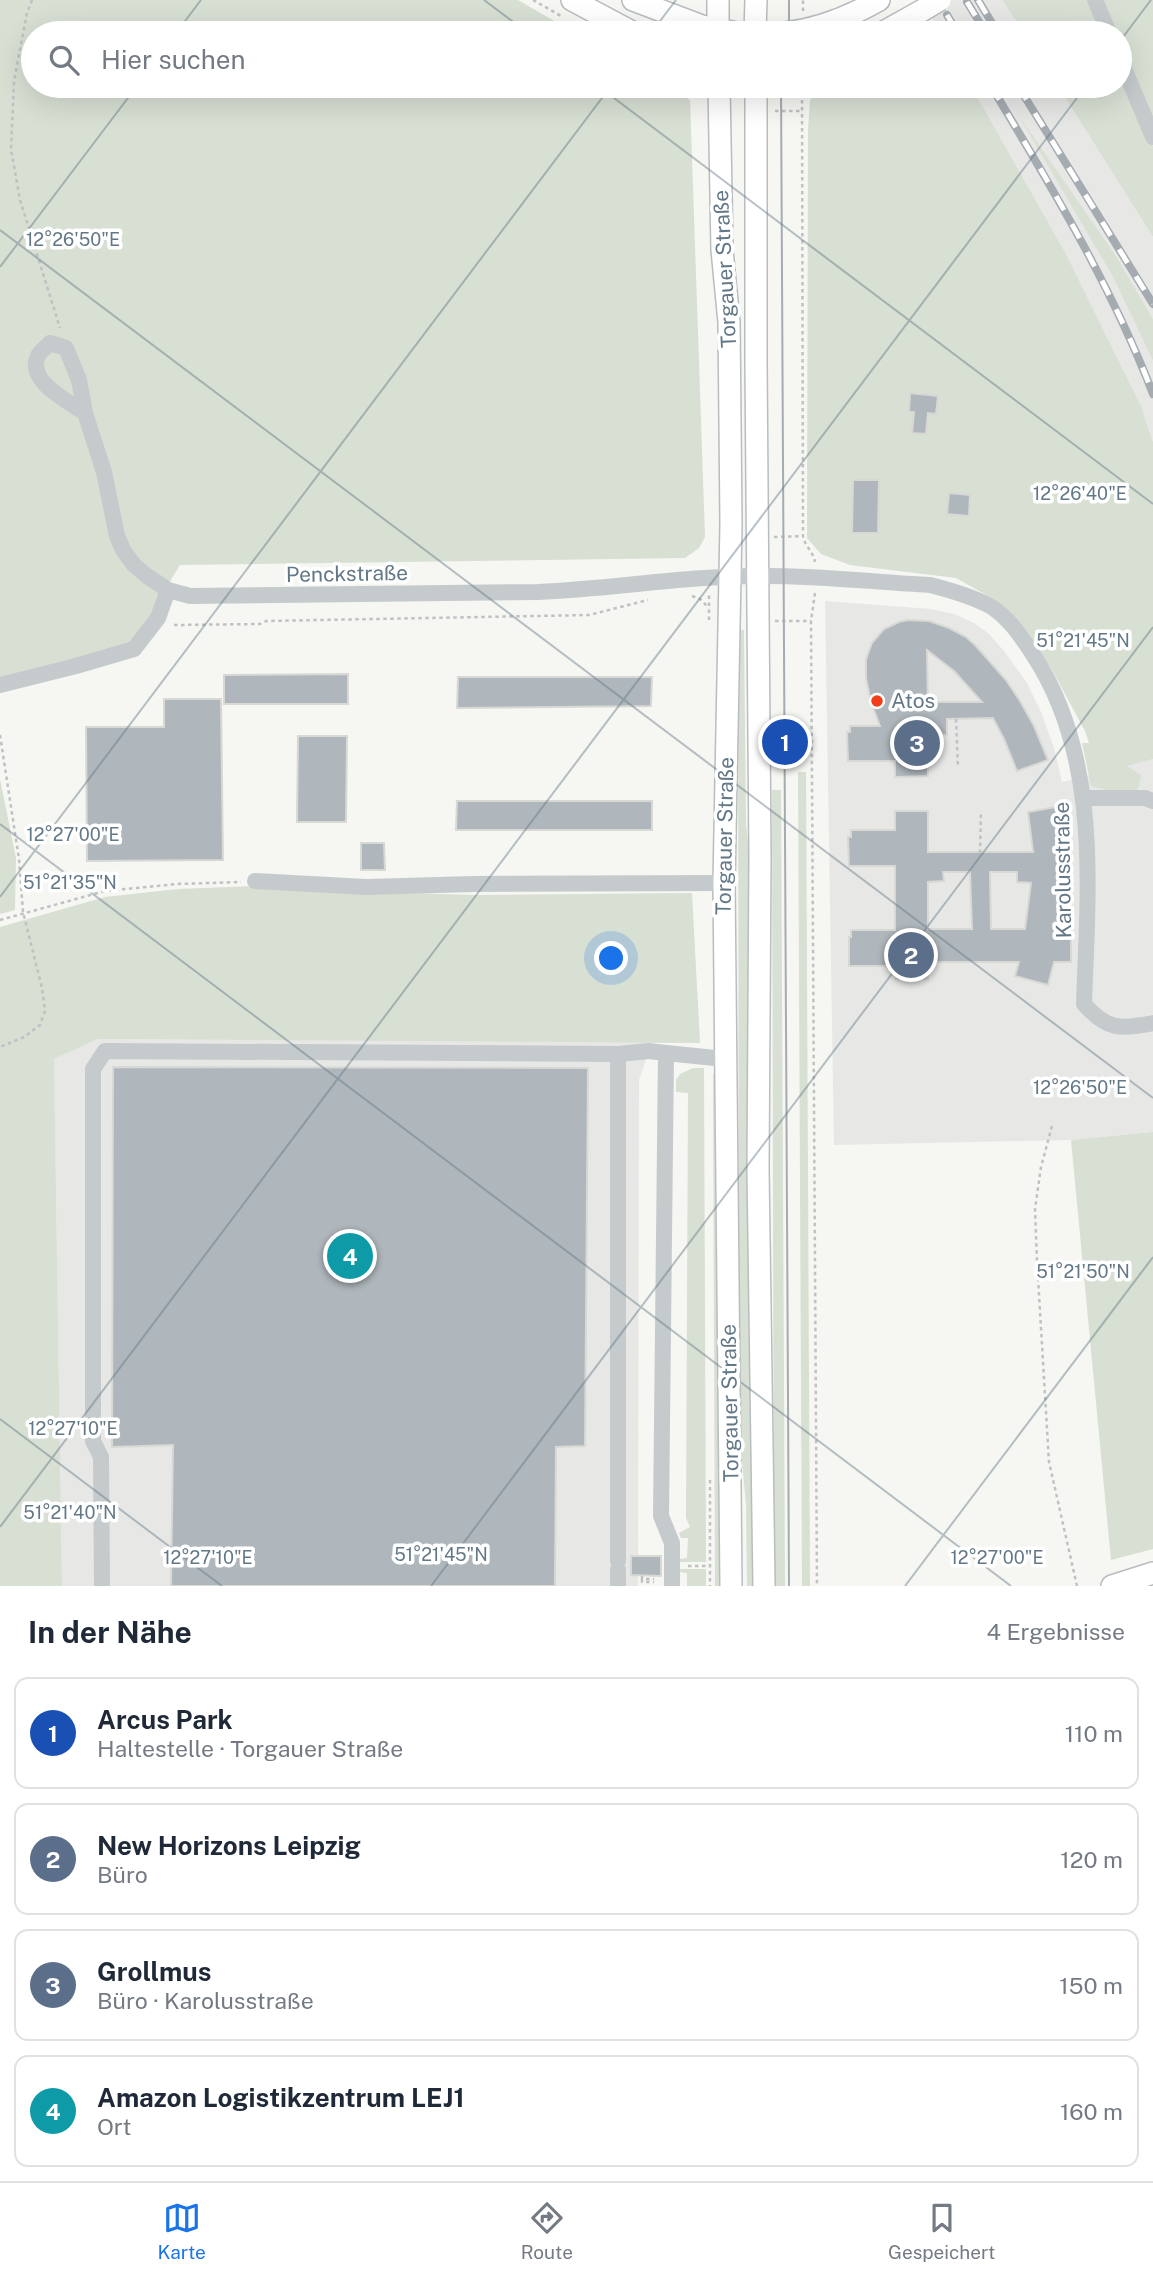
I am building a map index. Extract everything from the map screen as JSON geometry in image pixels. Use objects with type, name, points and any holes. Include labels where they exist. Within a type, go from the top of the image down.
[{"type":"main road","points":[[572,0],[611,21]]},
{"type":"main road","points":[[633,0],[689,21]]},
{"type":"main road","points":[[718,0],[722,21]]},
{"type":"main road","points":[[755,21],[756,0]]},
{"type":"main road","points":[[836,21],[879,0]]},
{"type":"main road","points":[[904,21],[927,8]]},
{"type":"main road","name":"Torgauer Straße","points":[[719,98],[722,250],[729,322],[730,577],[724,883],[731,1586]]},
{"type":"main road","name":"Torgauer Straße","points":[[756,98],[760,858],[758,1170],[764,1586]]},
{"type":"main road","points":[[1112,1586],[1153,1573]]},
{"type":"street","points":[[1096,0],[1104,21]]},
{"type":"street","points":[[913,21],[927,8]]},
{"type":"street","points":[[1132,88],[1153,138]]},
{"type":"street","points":[[66,348],[50,343],[38,355],[36,369],[41,382],[85,413]]},
{"type":"street","name":"Penckstraße","points":[[66,348],[79,380],[117,536],[123,550],[141,571],[168,590],[190,596],[211,597],[538,592],[730,577]]},
{"type":"street","name":"Karolusstraße","points":[[730,577],[815,578],[930,585],[957,592],[991,607],[1017,630],[1051,687],[1069,733],[1084,798],[1087,835],[1084,1004],[1107,1024],[1124,1028],[1153,1023]]},
{"type":"street","points":[[0,685],[134,649],[158,618],[168,590]]},
{"type":"street","points":[[1084,798],[1145,798],[1153,801]]},
{"type":"street","points":[[255,881],[366,887],[724,883]]},
{"type":"street","points":[[102,1586],[102,1457],[93,1441],[93,1069],[105,1051],[618,1054],[649,1051],[725,1059]]},
{"type":"street","points":[[618,1054],[618,1572]]},
{"type":"street","points":[[666,1054],[661,1516],[672,1543],[672,1586]]},
{"type":"path","points":[[25,21],[32,0]]},
{"type":"path","points":[[21,44],[14,81],[11,149],[20,200],[66,348]]},
{"type":"path","points":[[802,98],[803,536],[805,545],[813,554],[815,578],[811,635],[817,1586]]},
{"type":"path","points":[[771,111],[801,111]]},
{"type":"path","points":[[692,596],[700,599],[709,608]]},
{"type":"path","points":[[158,618],[175,625],[199,625],[260,624],[266,621],[589,615],[659,598]]},
{"type":"path","points":[[957,719],[958,768]]},
{"type":"path","points":[[0,735],[19,859],[23,912],[46,1011],[40,1026],[24,1037],[0,1047]]},
{"type":"path","points":[[979,853],[981,811]]},
{"type":"path","points":[[0,920],[105,891],[177,884],[255,881]]},
{"type":"path","points":[[1052,1126],[1041,1167],[1035,1209],[1037,1275],[1049,1462],[1077,1586]]},
{"type":"path","points":[[642,1577],[654,1580]]},
{"type":"shaded area","points":[[0,0],[518,0],[554,21],[21,21],[21,98],[690,100],[705,537],[699,548],[685,558],[180,565],[158,601],[148,627],[130,645],[0,680]]},
{"type":"shaded area","points":[[921,0],[1002,0],[1016,21],[934,21]]},
{"type":"shaded area","points":[[1002,0],[1090,0],[1099,21],[1016,21]]},
{"type":"shaded area","points":[[1101,0],[1153,0],[1153,124],[1132,74],[1132,21],[1110,21]]},
{"type":"shaded area","points":[[1132,97],[1153,146],[1153,237],[1066,98]]},
{"type":"shaded area","points":[[812,98],[978,98],[1065,252],[1141,406],[1153,442],[1153,759],[1127,766],[1141,775],[1139,787],[1134,792],[1118,793],[1091,786],[1082,743],[1089,743],[1085,731],[1052,670],[1028,635],[995,600],[956,578],[850,565],[821,554],[807,538]]},
{"type":"shaded area","points":[[978,98],[1066,98],[1153,237],[1153,319],[1116,256],[1026,127],[1113,277],[1153,361],[1153,442],[1141,406],[1065,252]]},
{"type":"shaded area","points":[[1019,116],[1116,256],[1153,319],[1153,361],[1113,277]]},
{"type":"shaded area","points":[[825,601],[931,609],[954,614],[974,623],[989,634],[1027,683],[1054,748],[1062,782],[1153,759],[1153,1132],[1071,1140],[834,1145]]},
{"type":"shaded area","points":[[738,630],[744,630],[746,823],[752,881],[756,1586],[747,1586],[746,1504],[739,1431]]},
{"type":"shaded area","points":[[798,772],[806,772],[810,1586],[802,1586]]},
{"type":"shaded area","points":[[0,779],[16,858],[15,910],[0,914]]},
{"type":"shaded area","points":[[772,790],[781,790],[785,1586],[774,1586]]},
{"type":"shaded area","points":[[255,886],[293,890],[475,895],[692,893],[700,1043],[98,1039],[54,1059],[62,1586],[0,1586],[0,927],[105,897],[178,889]]},
{"type":"shaded area","points":[[98,1039],[649,1042],[649,1051],[639,1080],[638,1586],[62,1586],[54,1059]]},
{"type":"shaded area","points":[[693,1068],[704,1068],[706,1562],[680,1562],[680,1559],[687,1558],[688,1538],[681,1538],[679,1533],[690,1527],[686,1518],[688,1093],[676,1092],[676,1080],[680,1074]]},
{"type":"shaded area","points":[[713,1074],[720,1082],[723,1586],[715,1586]]},
{"type":"shaded area","points":[[1153,1132],[1153,1549],[1111,1560],[1071,1140]]},
{"type":"shaded area","points":[[680,1569],[706,1569],[706,1586],[687,1586],[687,1573],[680,1572]]},
{"type":"building","points":[[910,393],[938,396],[936,414],[928,413],[926,434],[912,433],[914,412],[909,412]]},
{"type":"building","points":[[853,480],[879,480],[878,533],[852,533]]},
{"type":"building","points":[[949,493],[970,495],[969,516],[947,514]]},
{"type":"building","points":[[929,621],[949,628],[975,645],[1006,680],[1020,701],[1048,760],[1017,771],[993,718],[947,719],[947,735],[928,734],[928,776],[895,777],[895,761],[848,761],[847,732],[850,732],[850,726],[880,726],[866,678],[869,651],[884,629],[899,622]],"holes":[[[927,650],[954,671],[982,702],[928,702]]]},
{"type":"building","points":[[348,674],[348,704],[224,704],[224,675]]},
{"type":"building","points":[[458,677],[652,677],[651,706],[457,708]]},
{"type":"building","points":[[164,699],[221,699],[223,860],[87,861],[86,727],[164,727]]},
{"type":"building","points":[[298,736],[347,736],[346,822],[297,822]]},
{"type":"building","points":[[457,801],[652,801],[652,830],[456,830]]},
{"type":"building","points":[[1061,806],[1065,871],[1060,928],[1071,929],[1071,962],[1054,962],[1048,985],[1015,976],[1019,962],[928,962],[928,979],[896,979],[896,966],[849,966],[851,930],[895,930],[895,866],[849,866],[848,837],[851,837],[851,830],[895,830],[895,811],[928,811],[928,852],[1033,852],[1028,812]],"holes":[[[943,872],[970,872],[972,929],[928,929],[928,882],[944,881]],[[990,872],[1017,872],[1017,882],[1031,883],[1025,929],[991,929]]]},
{"type":"building","points":[[361,843],[384,843],[385,870],[361,870]]},
{"type":"building","points":[[113,1067],[588,1068],[585,1446],[556,1447],[555,1586],[171,1586],[173,1445],[112,1447]]},
{"type":"building","points":[[631,1556],[661,1556],[661,1576],[631,1575]]},
{"type":"tram line","points":[[789,0],[789,21]]},
{"type":"tram line","points":[[781,98],[789,1586]]},
{"type":"railway","points":[[978,0],[991,21]]},
{"type":"railway","points":[[967,2],[979,21]]},
{"type":"railway","points":[[947,15],[951,21]]},
{"type":"railway","points":[[998,98],[1099,275],[1153,394]]},
{"type":"railway","points":[[1025,98],[1153,304]]},
{"type":"place","name":"Atos","points":[[877,701]]},
{"type":"place","name":"Arcus Park","points":[[785,742]]},
{"type":"place","name":"Grollmus","points":[[917,743]]},
{"type":"place","name":"New Horizons Leipzig","points":[[911,955]]},
{"type":"place","name":"Amazon Logistikzentrum LEJ1","points":[[350,1256]]}]
